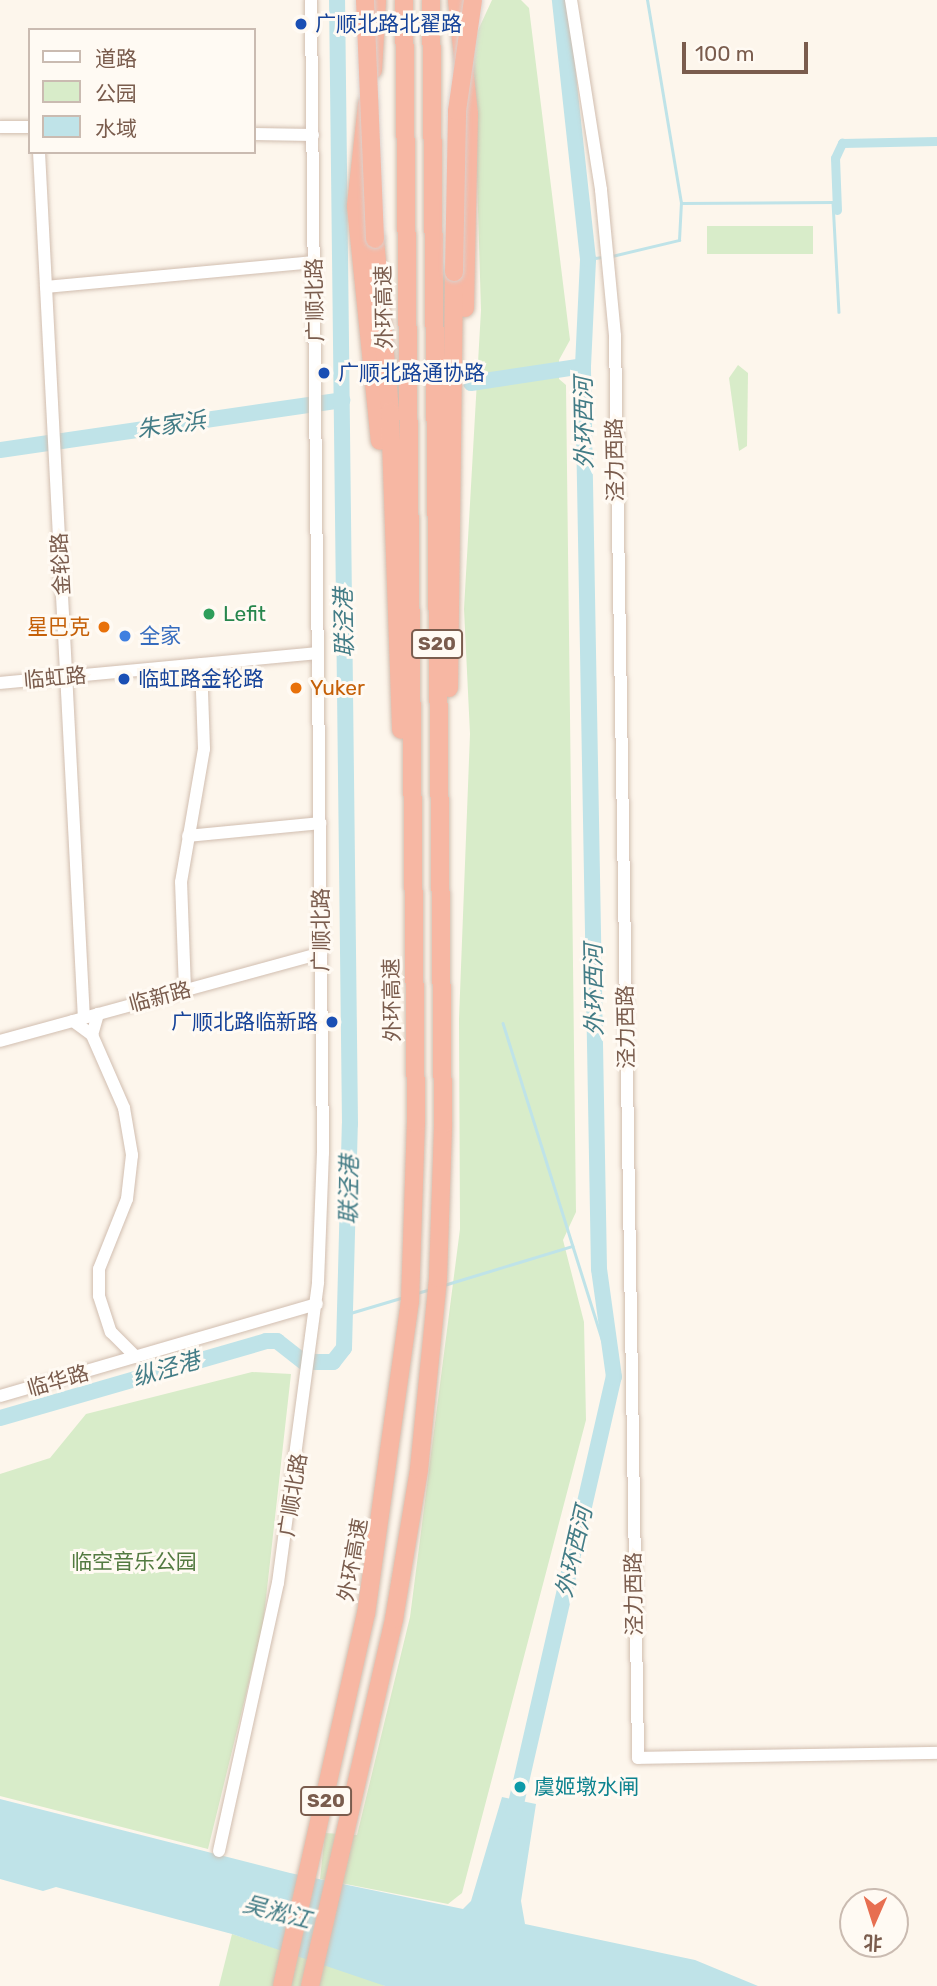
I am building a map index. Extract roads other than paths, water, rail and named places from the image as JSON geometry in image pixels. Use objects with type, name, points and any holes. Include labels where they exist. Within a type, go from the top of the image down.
[{"type":"highway","points":[[365,0],[375,239],[414,936]]},
{"type":"highway","points":[[377,0],[356,205],[393,540]]},
{"type":"highway","points":[[452,535],[464,401],[470,147],[457,0]]},
{"type":"highway","points":[[440,936],[452,535],[459,83],[473,0]]},
{"type":"highway","name":"外环高速","points":[[282,1986],[366,1614],[410,1296],[414,936],[404,5]]},
{"type":"highway","name":"S20","points":[[310,1986],[394,1619],[419,1469],[438,1287],[440,936],[431,5]]},
{"type":"street","name":"广顺北路","points":[[219,1851],[278,1583],[310,1375],[317,1304],[323,1153],[311,0]]},
{"type":"street","name":"泾力西路","points":[[571,0],[608,256],[638,1758],[937,1752]]},
{"type":"street","points":[[0,127],[28,127]]},
{"type":"street","points":[[256,134],[313,135]]},
{"type":"street","name":"金轮路","points":[[39,154],[66,677],[78,1019]]},
{"type":"street","points":[[46,287],[314,262]]},
{"type":"street","name":"临虹路","points":[[0,683],[318,653]]},
{"type":"street","points":[[185,990],[181,882],[204,748],[201,664]]},
{"type":"street","points":[[188,836],[320,823]]},
{"type":"street","name":"临新路","points":[[0,1041],[321,953]]},
{"type":"street","points":[[92,1035],[97,1014]]},
{"type":"street","points":[[78,1019],[92,1035],[124,1108],[132,1155],[127,1199],[99,1269],[99,1296],[111,1332],[136,1357]]},
{"type":"street","name":"临华路","points":[[0,1396],[317,1304]]},
{"type":"water","name":"吴淞江","points":[[502,1797],[536,1804],[521,1901],[525,1924],[695,1960],[758,1986],[385,1986],[232,1934],[56,1887],[43,1891],[0,1879],[0,1799],[290,1873],[463,1909],[471,1901]]},
{"type":"waterway","name":"联泾港","points":[[0,1418],[266,1341],[277,1341],[304,1362],[333,1362],[344,1348],[350,1124],[337,0]]},
{"type":"waterway","name":"外环西河","points":[[512,1821],[614,1377],[599,1269],[583,366],[588,259],[560,0]]},
{"type":"waterway","points":[[612,256],[679,240],[681,203],[647,0]]},
{"type":"waterway","points":[[837,210],[835,158],[842,143],[937,141]]},
{"type":"waterway","points":[[682,203],[833,202],[839,312]]},
{"type":"waterway","points":[[588,259],[602,257]]},
{"type":"waterway","points":[[471,383],[583,366]]},
{"type":"waterway","name":"朱家浜","points":[[0,450],[342,400]]},
{"type":"waterway","points":[[503,1023],[614,1377]]},
{"type":"waterway","points":[[444,1285],[572,1246]]},
{"type":"waterway","points":[[417,1293],[431,1289]]},
{"type":"waterway","points":[[347,1314],[404,1297]]},
{"type":"place","name":"广顺北路北翟路","points":[[301,24]]},
{"type":"place","name":"广顺北路通协路","points":[[324,373]]},
{"type":"place","name":"Lefit","points":[[209,614]]},
{"type":"place","name":"星巴克","points":[[104,627]]},
{"type":"place","name":"全家","points":[[125,636]]},
{"type":"place","name":"临虹路金轮路","points":[[124,679]]},
{"type":"place","name":"Yuker","points":[[296,688]]},
{"type":"place","name":"广顺北路临新路","points":[[332,1022]]},
{"type":"place","name":"虞姬墩水闸","points":[[520,1787]]},
{"type":"water label","name":"纵泾港","points":[[166,1369]]},
{"type":"park label","name":"临空音乐公园","points":[[134,1562]]}]
